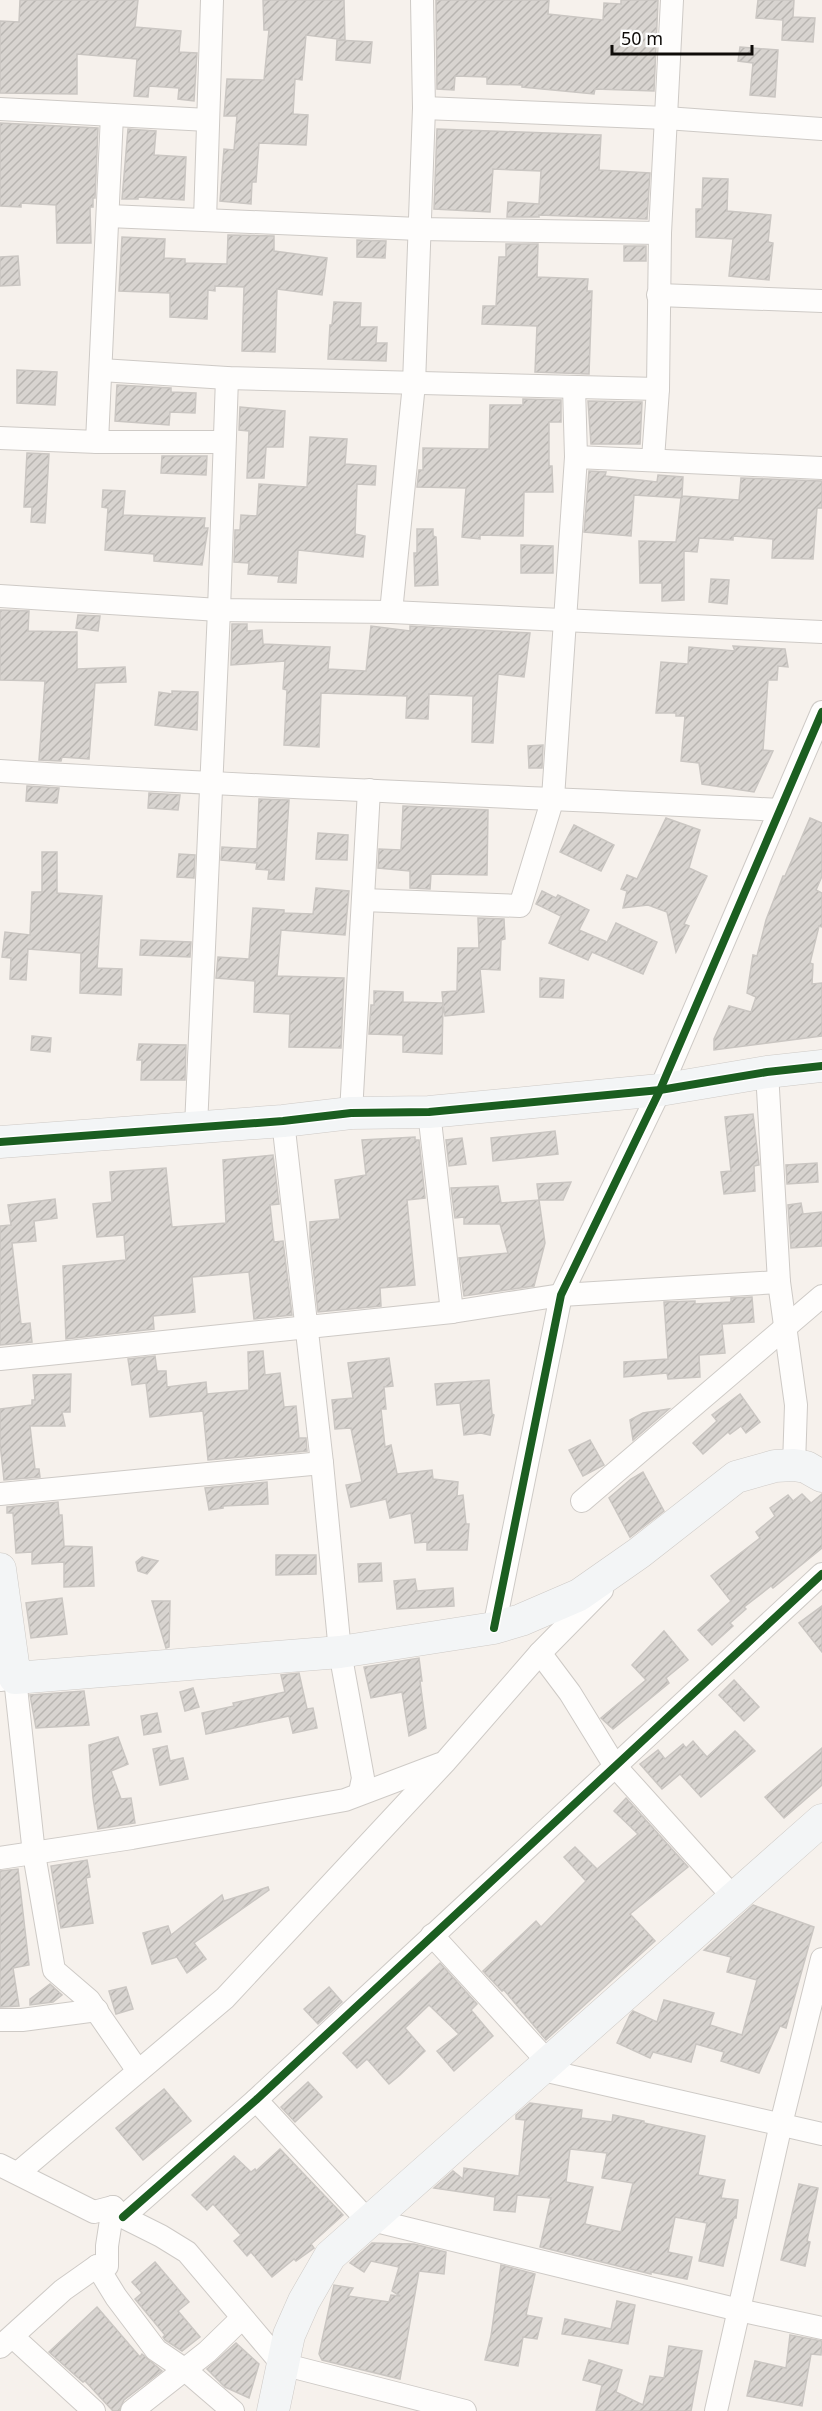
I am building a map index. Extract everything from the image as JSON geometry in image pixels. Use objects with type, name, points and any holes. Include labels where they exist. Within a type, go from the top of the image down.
[{"type":"street","points":[[205,220],[212,0]]},
{"type":"street","points":[[391,612],[414,384],[424,108],[422,0]]},
{"type":"street","points":[[653,459],[658,389],[660,233],[672,0]]},
{"type":"street","points":[[424,108],[666,118],[822,129]]},
{"type":"street","points":[[0,109],[208,120]]},
{"type":"street","points":[[97,442],[112,115]]},
{"type":"street","points":[[108,216],[419,229],[660,233]]},
{"type":"street","points":[[658,295],[822,301]]},
{"type":"street","points":[[101,370],[227,378],[658,389]]},
{"type":"street","points":[[196,1127],[227,378]]},
{"type":"street","points":[[363,900],[520,906],[554,798],[576,457],[574,387]]},
{"type":"street","points":[[0,438],[97,442],[224,442]]},
{"type":"street","points":[[576,457],[822,468]]},
{"type":"street","points":[[0,596],[219,610],[391,612],[822,632]]},
{"type":"street","points":[[494,1628],[561,1295],[660,1090],[821,716]]},
{"type":"street","points":[[0,771],[210,784],[780,810]]},
{"type":"street","points":[[351,1113],[369,790]]},
{"type":"street","points":[[0,1142],[283,1121],[351,1113],[429,1112],[660,1090],[767,1072],[822,1066]]},
{"type":"street","points":[[7,1679],[340,1652],[494,1628],[521,1620],[579,1595],[639,1553],[736,1477],[775,1466],[808,1470],[796,1405],[779,1282],[767,1072]]},
{"type":"street","points":[[429,1112],[452,1312]]},
{"type":"street","points":[[283,1121],[322,1463],[340,1652],[363,1778],[360,1792]]},
{"type":"street","points":[[0,1359],[452,1312],[561,1295],[779,1282]]},
{"type":"street","points":[[582,1501],[822,1296]]},
{"type":"street","points":[[0,1494],[322,1463]]},
{"type":"street","points":[[465,2411],[282,2364],[187,2252],[118,2212],[94,2212],[9,2169],[138,2071],[225,1998],[445,1762],[540,1653],[639,1553]]},
{"type":"street","points":[[0,1569],[7,1679],[54,1971],[89,2000],[138,2071]]},
{"type":"street","points":[[94,2411],[7,2342],[63,2290],[97,2266],[107,2266],[107,2246],[118,2212],[256,2100],[822,1574]]},
{"type":"street","points":[[540,1653],[570,1693],[615,1766],[735,1899]]},
{"type":"street","points":[[0,1858],[345,1800],[360,1792],[445,1762]]},
{"type":"street","points":[[273,2411],[289,2335],[304,2301],[330,2256],[822,1820]]},
{"type":"street","points":[[432,1935],[546,2066],[822,2134]]},
{"type":"street","points":[[716,2411],[781,2124],[822,1959]]},
{"type":"street","points":[[0,2020],[22,2020],[97,2010]]},
{"type":"street","points":[[256,2100],[371,2221],[822,2328]]},
{"type":"street","points":[[97,2266],[127,2313],[156,2350],[184,2369],[233,2411]]},
{"type":"street","points":[[132,2411],[207,2352],[242,2318]]},
{"type":"building","points":[[20,0],[138,0],[135,27],[181,31],[179,52],[197,53],[194,101],[178,99],[179,88],[149,86],[148,97],[134,96],[137,59],[77,54],[77,94],[0,93],[0,21],[19,22]]},
{"type":"building","points":[[263,0],[344,0],[345,40],[306,35],[302,80],[295,79],[293,114],[308,115],[306,145],[259,143],[256,182],[252,182],[251,204],[220,201],[224,149],[234,150],[237,116],[224,116],[227,79],[264,80],[269,30],[264,30]]},
{"type":"building","points":[[436,0],[549,0],[548,14],[603,20],[604,3],[621,4],[621,0],[658,0],[654,91],[595,89],[594,94],[522,87],[522,85],[487,84],[487,77],[455,76],[454,90],[437,89]]},
{"type":"building","points":[[758,0],[794,0],[793,17],[815,18],[813,42],[782,40],[783,20],[756,18]]},
{"type":"building","points":[[337,40],[372,42],[370,63],[336,60]]},
{"type":"building","points":[[740,47],[778,50],[775,97],[750,95],[753,63],[738,61]]},
{"type":"building","points":[[0,123],[98,128],[95,198],[93,198],[93,207],[90,207],[91,243],[57,243],[56,205],[21,203],[21,207],[0,206]]},
{"type":"building","points":[[128,129],[156,131],[154,155],[186,157],[184,200],[138,197],[138,199],[122,199]]},
{"type":"building","points":[[437,129],[601,135],[599,170],[650,173],[647,219],[539,215],[539,217],[507,217],[508,202],[539,204],[541,171],[493,169],[490,212],[434,209]]},
{"type":"building","points":[[703,178],[728,179],[727,211],[771,215],[768,242],[773,243],[769,280],[729,276],[733,239],[696,237],[696,209],[702,209]]},
{"type":"building","points":[[228,235],[274,236],[274,251],[327,258],[322,295],[277,289],[275,352],[242,351],[244,287],[215,286],[215,291],[208,290],[207,319],[170,317],[170,293],[119,291],[122,237],[165,239],[164,258],[185,259],[185,263],[227,264]]},
{"type":"building","points":[[357,240],[386,241],[385,258],[357,257]]},
{"type":"building","points":[[506,244],[538,244],[537,277],[588,279],[587,291],[592,291],[589,374],[535,372],[537,326],[482,324],[483,306],[496,306],[499,257],[506,257]]},
{"type":"building","points":[[624,246],[646,246],[646,261],[624,261]]},
{"type":"building","points":[[18,256],[20,285],[0,286],[0,257]]},
{"type":"building","points":[[334,302],[361,303],[360,327],[377,327],[376,343],[387,343],[386,361],[328,359]]},
{"type":"building","points":[[17,370],[57,372],[55,405],[17,403]]},
{"type":"building","points":[[117,385],[171,388],[171,392],[196,393],[195,413],[170,412],[169,425],[115,421]]},
{"type":"building","points":[[523,399],[561,400],[561,422],[549,422],[549,466],[552,466],[553,492],[524,492],[523,536],[480,535],[480,539],[462,537],[466,488],[417,487],[419,470],[423,470],[423,448],[489,449],[490,405],[523,405]]},
{"type":"building","points":[[588,401],[642,402],[640,444],[591,444]]},
{"type":"building","points":[[240,407],[285,411],[283,447],[266,447],[264,478],[247,478],[249,431],[239,430]]},
{"type":"building","points":[[310,437],[347,439],[345,464],[376,466],[375,485],[357,484],[355,534],[365,536],[363,557],[298,550],[296,583],[278,582],[279,576],[248,574],[249,563],[234,562],[235,530],[240,530],[241,515],[257,516],[259,484],[307,487]]},
{"type":"building","points":[[27,453],[49,454],[45,523],[31,522],[32,507],[24,507]]},
{"type":"building","points":[[162,456],[207,456],[206,475],[161,473]]},
{"type":"building","points":[[589,471],[606,472],[605,476],[657,482],[658,475],[683,477],[682,496],[739,500],[741,478],[822,481],[822,508],[817,508],[813,559],[772,558],[773,539],[733,536],[733,540],[699,538],[697,552],[684,551],[684,600],[662,601],[662,583],[640,583],[639,541],[676,542],[681,498],[634,495],[631,536],[584,532]]},
{"type":"building","points":[[103,490],[125,491],[123,515],[205,518],[204,528],[208,528],[202,565],[154,561],[154,554],[105,550],[108,508],[102,507]]},
{"type":"building","points":[[417,529],[433,529],[433,536],[436,537],[438,585],[415,586],[414,553],[417,553]]},
{"type":"building","points":[[521,545],[553,546],[553,573],[521,573]]},
{"type":"building","points":[[711,579],[729,580],[727,604],[709,602]]},
{"type":"building","points":[[0,610],[29,611],[28,631],[77,632],[77,669],[125,667],[126,682],[95,683],[89,759],[62,757],[61,761],[39,760],[45,681],[0,680]]},
{"type":"building","points":[[78,615],[100,616],[98,631],[76,628]]},
{"type":"building","points":[[232,624],[247,624],[247,631],[262,630],[263,644],[330,647],[328,669],[366,671],[371,626],[410,631],[410,626],[530,633],[524,677],[498,674],[493,743],[472,742],[473,696],[429,694],[428,719],[406,718],[407,696],[321,693],[319,747],[284,745],[287,690],[283,689],[285,661],[231,665]]},
{"type":"building","points":[[733,646],[785,649],[788,667],[778,666],[777,680],[768,680],[763,750],[773,751],[754,792],[702,784],[699,763],[681,761],[685,716],[676,716],[676,713],[656,713],[661,662],[688,664],[689,647],[735,651]]},
{"type":"building","points":[[172,691],[198,692],[197,730],[155,725],[159,692],[172,694]]},
{"type":"building","points":[[543,745],[542,768],[529,768],[528,746]]},
{"type":"building","points":[[27,786],[59,788],[57,803],[26,801]]},
{"type":"building","points":[[149,793],[180,795],[178,810],[148,808]]},
{"type":"building","points":[[259,799],[289,800],[284,880],[268,879],[269,870],[256,869],[257,863],[221,860],[222,847],[257,849]]},
{"type":"building","points":[[403,806],[488,810],[487,875],[431,874],[430,889],[410,888],[410,871],[378,868],[379,849],[401,850]]},
{"type":"building","points":[[666,818],[700,830],[689,868],[707,876],[684,924],[689,926],[676,952],[667,912],[648,905],[623,908],[627,891],[621,889],[627,875],[637,879]]},
{"type":"building","points":[[810,818],[822,823],[822,876],[816,890],[822,893],[822,927],[819,926],[810,963],[813,964],[812,984],[822,983],[822,1036],[714,1050],[714,1039],[729,1006],[751,1012],[756,997],[747,993],[753,955],[757,956],[766,920],[783,876],[785,876]]},
{"type":"building","points":[[574,825],[614,845],[601,871],[560,852]]},
{"type":"building","points":[[318,833],[348,835],[347,860],[316,859]]},
{"type":"building","points":[[42,852],[57,852],[57,893],[102,896],[97,968],[122,969],[121,995],[80,993],[81,953],[28,949],[26,980],[10,979],[11,958],[2,957],[5,932],[30,935],[32,892],[42,892]]},
{"type":"building","points":[[179,854],[195,855],[194,878],[177,877]]},
{"type":"building","points":[[316,888],[349,891],[345,935],[281,930],[277,976],[344,978],[341,1048],[289,1047],[290,1014],[254,1012],[255,981],[216,978],[218,957],[249,959],[253,908],[284,910],[284,913],[313,914]]},
{"type":"building","points":[[542,891],[556,898],[558,895],[589,910],[579,930],[607,942],[616,923],[657,942],[643,974],[592,952],[588,960],[549,943],[561,916],[536,904]]},
{"type":"building","points":[[478,918],[504,919],[505,939],[501,940],[500,970],[480,969],[484,1012],[445,1016],[443,1004],[442,1054],[403,1052],[403,1035],[369,1034],[374,991],[403,992],[403,1002],[443,1003],[442,992],[457,991],[458,948],[479,948]]},
{"type":"building","points":[[141,940],[191,942],[190,957],[140,955]]},
{"type":"building","points":[[540,978],[564,980],[563,998],[540,997]]},
{"type":"building","points":[[32,1036],[51,1038],[50,1052],[31,1050]]},
{"type":"building","points":[[139,1044],[186,1045],[185,1080],[141,1080],[142,1060],[137,1060]]},
{"type":"building","points":[[753,1114],[759,1165],[754,1166],[755,1191],[724,1194],[721,1172],[731,1171],[725,1117]]},
{"type":"building","points":[[555,1131],[558,1154],[493,1161],[491,1138]]},
{"type":"building","points":[[415,1137],[415,1140],[419,1140],[425,1198],[407,1200],[415,1285],[380,1288],[381,1306],[318,1312],[310,1222],[340,1219],[335,1180],[366,1175],[362,1140]]},
{"type":"building","points":[[462,1138],[466,1164],[449,1166],[446,1140]]},
{"type":"building","points":[[273,1155],[279,1204],[270,1205],[274,1242],[283,1241],[292,1315],[254,1319],[249,1272],[192,1277],[195,1312],[153,1316],[154,1329],[66,1339],[63,1266],[126,1260],[124,1235],[97,1237],[93,1204],[112,1202],[110,1172],[166,1168],[172,1227],[226,1223],[223,1160]]},
{"type":"building","points":[[817,1163],[818,1182],[787,1184],[786,1165]]},
{"type":"building","points":[[571,1182],[563,1200],[539,1200],[537,1184]]},
{"type":"building","points":[[498,1186],[501,1203],[539,1200],[545,1243],[534,1286],[464,1296],[459,1258],[508,1253],[500,1224],[464,1224],[464,1217],[455,1218],[451,1188]]},
{"type":"building","points":[[55,1199],[57,1218],[34,1221],[36,1241],[12,1243],[21,1324],[30,1323],[32,1342],[0,1345],[0,1226],[11,1225],[8,1205]]},
{"type":"building","points":[[801,1203],[803,1214],[822,1212],[822,1246],[791,1248],[788,1205]]},
{"type":"building","points":[[752,1297],[754,1322],[722,1324],[725,1353],[699,1355],[700,1377],[668,1379],[667,1373],[624,1377],[624,1362],[668,1359],[664,1302],[695,1301],[695,1304],[731,1302],[731,1298]]},
{"type":"building","points":[[263,1351],[265,1375],[280,1373],[284,1407],[296,1406],[299,1438],[306,1438],[307,1451],[208,1460],[203,1411],[150,1417],[146,1383],[132,1385],[128,1359],[155,1356],[157,1371],[166,1371],[167,1387],[206,1382],[207,1394],[249,1390],[248,1352]]},
{"type":"building","points":[[389,1358],[393,1386],[384,1387],[386,1409],[381,1409],[385,1447],[391,1445],[397,1474],[432,1470],[433,1479],[458,1482],[457,1496],[463,1495],[466,1524],[469,1524],[467,1550],[427,1550],[427,1542],[415,1543],[411,1513],[390,1518],[386,1499],[351,1507],[346,1485],[362,1482],[351,1428],[335,1429],[332,1400],[353,1398],[348,1363]]},
{"type":"building","points":[[71,1374],[70,1412],[62,1412],[65,1426],[30,1426],[35,1469],[39,1469],[40,1477],[4,1480],[0,1443],[0,1409],[32,1405],[32,1400],[35,1400],[33,1375]]},
{"type":"building","points":[[489,1380],[492,1414],[494,1415],[490,1435],[481,1433],[464,1435],[460,1403],[437,1405],[435,1384]]},
{"type":"building","points":[[740,1394],[760,1422],[746,1433],[741,1426],[730,1434],[728,1432],[703,1454],[693,1443],[717,1421],[712,1415]]},
{"type":"building","points":[[669,1409],[633,1440],[630,1420],[643,1413]]},
{"type":"building","points":[[590,1440],[604,1465],[583,1476],[569,1450]]},
{"type":"building","points":[[643,1472],[664,1511],[630,1537],[609,1498]]},
{"type":"building","points":[[267,1482],[268,1504],[223,1506],[223,1508],[209,1510],[205,1488]]},
{"type":"building","points":[[802,1494],[811,1503],[822,1494],[822,1548],[773,1588],[771,1586],[744,1607],[746,1609],[730,1623],[733,1626],[712,1645],[698,1630],[731,1601],[711,1576],[760,1538],[756,1532],[775,1516],[770,1508],[788,1495],[793,1501]]},
{"type":"building","points":[[58,1502],[59,1515],[62,1515],[64,1546],[92,1547],[94,1586],[64,1587],[64,1562],[32,1564],[32,1552],[16,1553],[13,1513],[7,1513],[7,1507]]},
{"type":"building","points":[[276,1555],[316,1555],[316,1574],[276,1575]]},
{"type":"building","points":[[142,1557],[158,1561],[147,1574],[138,1571],[136,1562]]},
{"type":"building","points":[[381,1563],[382,1581],[359,1582],[358,1564]]},
{"type":"building","points":[[415,1579],[417,1591],[453,1588],[454,1606],[397,1609],[394,1581]]},
{"type":"building","points":[[62,1598],[67,1634],[31,1638],[26,1603]]},
{"type":"building","points":[[152,1601],[170,1601],[169,1647],[166,1648]]},
{"type":"building","points":[[822,1606],[822,1652],[799,1623]]},
{"type":"building","points":[[664,1631],[688,1660],[666,1678],[669,1683],[613,1729],[601,1718],[646,1680],[632,1665]]},
{"type":"building","points":[[419,1658],[426,1728],[409,1736],[402,1692],[371,1698],[364,1667]]},
{"type":"building","points":[[299,1673],[307,1709],[313,1708],[317,1728],[293,1733],[289,1716],[206,1734],[202,1713],[234,1706],[233,1703],[285,1692],[281,1675]]},
{"type":"building","points":[[734,1680],[759,1707],[744,1721],[719,1695]]},
{"type":"building","points":[[193,1688],[199,1707],[185,1711],[180,1692]]},
{"type":"building","points":[[84,1691],[89,1725],[36,1728],[30,1695]]},
{"type":"building","points":[[157,1713],[161,1732],[144,1735],[141,1716]]},
{"type":"building","points":[[735,1731],[755,1751],[701,1797],[680,1774],[662,1789],[640,1764],[658,1750],[665,1759],[683,1744],[686,1748],[693,1741],[707,1757]]},
{"type":"building","points":[[118,1737],[128,1764],[111,1771],[121,1799],[131,1798],[135,1823],[98,1829],[89,1745]]},
{"type":"building","points":[[167,1746],[170,1761],[183,1758],[188,1779],[160,1785],[153,1749]]},
{"type":"building","points":[[822,1748],[822,1785],[784,1818],[765,1797]]},
{"type":"building","points":[[626,1798],[688,1867],[630,1914],[655,1941],[546,2040],[504,1990],[502,1991],[483,1971],[536,1921],[541,1927],[586,1881],[564,1857],[575,1847],[597,1869],[638,1834],[614,1811]]},
{"type":"building","points":[[87,1860],[90,1877],[86,1878],[93,1923],[61,1928],[51,1866]]},
{"type":"building","points":[[18,1869],[29,1965],[13,1968],[19,2006],[0,2007],[0,1871]]},
{"type":"building","points":[[268,1887],[269,1890],[194,1943],[206,1959],[187,1973],[177,1957],[152,1964],[143,1933],[168,1926],[171,1935],[222,1895],[224,1901]]},
{"type":"building","points":[[753,1905],[814,1927],[786,2028],[780,2026],[759,2073],[721,2061],[724,2052],[696,2044],[691,2062],[653,2052],[650,2058],[617,2043],[633,2011],[657,2022],[664,2000],[714,2013],[710,2025],[742,2035],[757,1980],[727,1972],[731,1957],[704,1950]]},
{"type":"building","points":[[440,1963],[477,2004],[471,2010],[493,2036],[454,2071],[437,2051],[459,2034],[429,2005],[405,2028],[425,2051],[400,2075],[389,2084],[367,2059],[357,2068],[343,2053]]},
{"type":"building","points":[[50,1984],[62,1995],[53,2002],[30,2005],[30,1999]]},
{"type":"building","points":[[126,1987],[133,2009],[116,2014],[109,1991]]},
{"type":"building","points":[[329,1987],[342,2002],[318,2024],[304,2009]]},
{"type":"building","points":[[308,2082],[322,2097],[295,2122],[281,2107]]},
{"type":"building","points":[[164,2089],[191,2121],[143,2160],[116,2128]]},
{"type":"building","points":[[530,2103],[582,2110],[581,2118],[612,2122],[613,2115],[705,2136],[698,2175],[725,2180],[721,2198],[738,2200],[736,2218],[734,2218],[723,2266],[699,2261],[707,2223],[675,2217],[668,2252],[692,2257],[687,2279],[651,2272],[651,2274],[540,2247],[551,2198],[517,2195],[515,2212],[494,2210],[495,2197],[434,2188],[453,2171],[463,2179],[464,2168],[519,2176],[525,2120],[516,2119],[516,2115]],"holes":[[[570,2149],[607,2153],[602,2178],[633,2183],[621,2232],[585,2224],[593,2187],[566,2182]]]},
{"type":"building","points":[[280,2149],[343,2215],[311,2244],[314,2248],[296,2261],[294,2259],[272,2277],[251,2252],[247,2256],[234,2241],[241,2235],[213,2204],[207,2210],[192,2195],[234,2156],[251,2172],[255,2169],[256,2171]]},
{"type":"building","points":[[799,2184],[818,2188],[807,2241],[810,2242],[805,2266],[781,2260]]},
{"type":"building","points":[[372,2243],[414,2244],[446,2252],[444,2274],[419,2271],[400,2379],[322,2360],[319,2354],[334,2285],[353,2288],[348,2296],[389,2302],[391,2295],[400,2296],[392,2291],[399,2267],[371,2261],[364,2272],[350,2263]]},
{"type":"building","points":[[155,2262],[189,2302],[178,2311],[200,2337],[182,2351],[165,2340],[163,2337],[165,2335],[135,2299],[142,2293],[132,2282]]},
{"type":"building","points":[[501,2265],[535,2274],[526,2315],[542,2318],[537,2339],[523,2337],[518,2366],[485,2360],[491,2336]]},
{"type":"building","points":[[617,2301],[635,2305],[628,2344],[562,2334],[565,2319],[611,2329]]},
{"type":"building","points":[[97,2307],[140,2357],[142,2354],[162,2371],[124,2400],[119,2411],[113,2411],[85,2381],[83,2382],[49,2352]]},
{"type":"building","points":[[790,2335],[822,2341],[821,2355],[811,2354],[802,2406],[747,2396],[755,2361],[786,2368]]},
{"type":"building","points":[[236,2343],[259,2364],[249,2398],[225,2387],[207,2369]]},
{"type":"building","points":[[669,2346],[702,2351],[691,2411],[596,2411],[602,2385],[583,2380],[589,2360],[622,2370],[616,2392],[643,2405],[650,2376],[664,2378]]},
{"type":"cycle path","points":[[494,1628],[561,1295],[660,1090],[822,712]]},
{"type":"cycle path","points":[[0,1142],[283,1121],[351,1113],[429,1112],[660,1090],[767,1072],[822,1066]]},
{"type":"cycle path","points":[[123,2217],[256,2100],[822,1574]]}]
